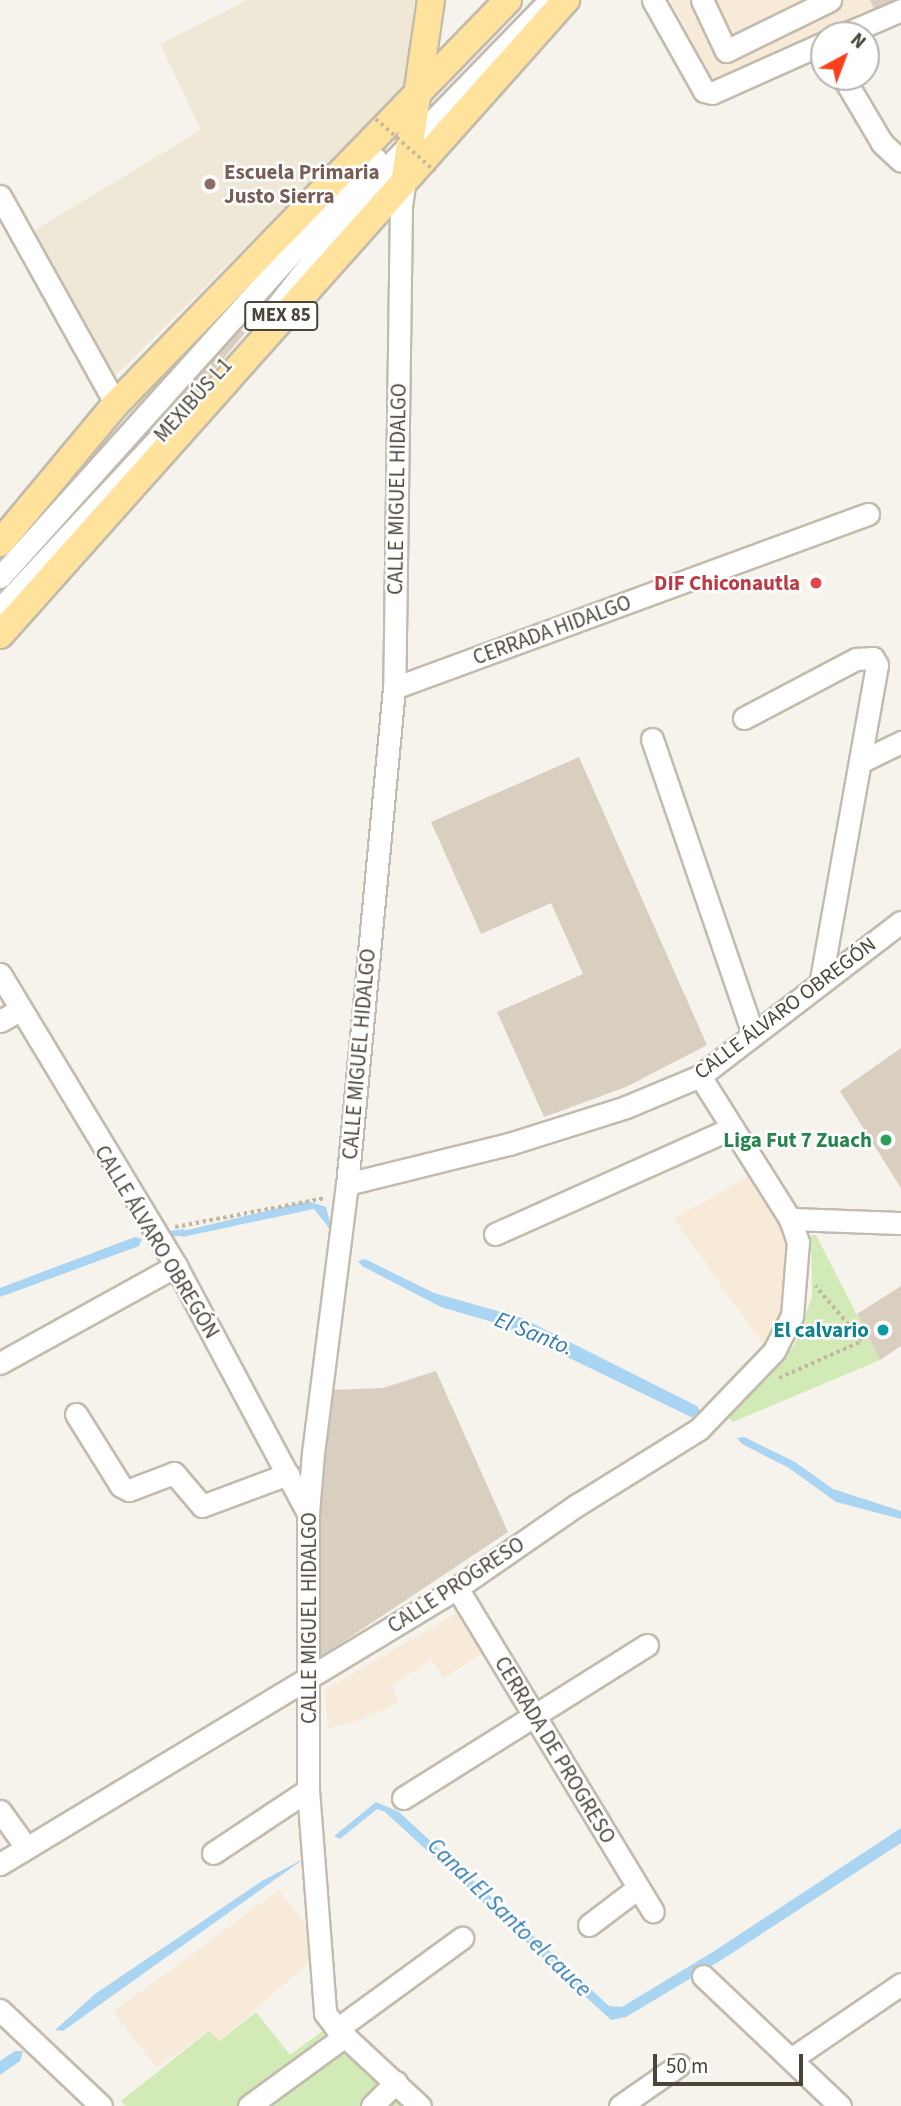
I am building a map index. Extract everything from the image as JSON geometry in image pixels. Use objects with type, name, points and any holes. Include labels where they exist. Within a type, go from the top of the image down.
[{"type":"main road","name":"CALLE MIGUEL HIDALGO","points":[[405,178],[430,0]]},
{"type":"main road","name":"MEX 85","points":[[0,543],[116,404],[350,158],[418,94],[508,0]]},
{"type":"main road","name":"MEX 85","points":[[0,635],[566,0]]},
{"type":"street","name":"MEXIBÚS L1","points":[[0,577],[532,0]]},
{"type":"street","name":"MEXIBÚS L1","points":[[0,609],[276,307],[412,131],[550,0]]},
{"type":"street","points":[[653,0],[704,91],[712,93],[810,50]]},
{"type":"street","points":[[702,0],[726,51],[830,0]]},
{"type":"street","points":[[875,21],[901,10]]},
{"type":"street","points":[[851,91],[882,144],[901,161]]},
{"type":"street","name":"CALLE MIGUEL HIDALGO","points":[[336,2026],[308,1790],[308,1513],[346,1192],[394,688],[401,206],[405,178]]},
{"type":"street","points":[[2,207],[116,404]]},
{"type":"street","name":"CERRADA HIDALGO","points":[[394,688],[868,514]]},
{"type":"street","points":[[744,718],[856,659],[873,658],[877,665],[821,979]]},
{"type":"street","points":[[652,739],[753,1034]]},
{"type":"street","points":[[860,762],[901,742]]},
{"type":"street","name":"CALLE ÁLVARO OBREGÓN","points":[[346,1192],[626,1107],[699,1076],[821,979],[900,924]]},
{"type":"street","name":"CALLE ÁLVARO OBREGÓN","points":[[0,974],[152,1232],[176,1266],[308,1513]]},
{"type":"street","points":[[0,1021],[20,1010]]},
{"type":"street","name":"CALLE PROGRESO","points":[[0,1864],[457,1588],[577,1505],[699,1429],[774,1350],[792,1317],[799,1266],[798,1242],[790,1219],[699,1076]]},
{"type":"street","points":[[495,1234],[732,1128]]},
{"type":"street","points":[[790,1219],[901,1223]]},
{"type":"street","points":[[0,1363],[176,1266]]},
{"type":"street","points":[[76,1414],[121,1486],[129,1490],[174,1473],[202,1506],[288,1474]]},
{"type":"street","name":"CERRADA DE PROGRESO","points":[[457,1588],[653,1910]]},
{"type":"street","points":[[403,1798],[533,1714],[647,1645]]},
{"type":"street","points":[[213,1853],[308,1790]]},
{"type":"street","points":[[0,1811],[26,1847]]},
{"type":"street","points":[[589,1925],[638,1888]]},
{"type":"street","points":[[249,2106],[336,2026],[462,1938]]},
{"type":"street","points":[[703,1976],[840,2106]]},
{"type":"street","points":[[791,2059],[901,1984]]},
{"type":"street","points":[[0,2010],[100,2106]]},
{"type":"street","points":[[336,2026],[420,2106]]},
{"type":"street","points":[[620,2106],[679,2065]]},
{"type":"street","points":[[372,2106],[396,2082]]},
{"type":"path","points":[[376,118],[435,171]]},
{"type":"path","points":[[152,1232],[346,1192]]},
{"type":"path","points":[[777,1378],[862,1341],[799,1266]]},
{"type":"shaded area","name":"Escuela Primaria Justo Sierra","points":[[247,0],[414,0],[407,87],[113,378],[35,230],[201,130],[160,44]]},
{"type":"shaded area","points":[[671,0],[901,0],[859,21],[810,21],[810,45],[717,89]]},
{"type":"shaded area","points":[[751,1175],[791,1231],[781,1321],[767,1350],[674,1219]]},
{"type":"shaded area","points":[[458,1612],[485,1652],[444,1678],[431,1660],[391,1685],[399,1702],[355,1722],[328,1728],[325,1690]]},
{"type":"shaded area","points":[[279,1890],[316,1938],[316,1956],[220,2041],[209,2031],[157,2068],[113,2012]]},
{"type":"green space","points":[[811,1235],[816,1235],[880,1360],[733,1422],[728,1418],[794,1346],[812,1297]]},
{"type":"green space","points":[[256,2012],[290,2055],[332,2024],[423,2106],[126,2106],[121,2101],[209,2031],[220,2041]]},
{"type":"water","points":[[308,1201],[326,1207],[333,1233],[314,1209],[182,1237],[175,1233]]},
{"type":"water","points":[[135,1237],[142,1239],[139,1246],[0,1297],[0,1288]]},
{"type":"water","points":[[365,1259],[434,1293],[522,1318],[697,1406],[703,1416],[691,1417],[499,1324],[441,1307],[362,1266],[358,1261]]},
{"type":"water","points":[[744,1437],[795,1462],[833,1489],[901,1511],[901,1519],[836,1502],[789,1468],[742,1444],[737,1438]]},
{"type":"water","name":"Canal El Santo el cauce","points":[[376,1802],[399,1812],[609,2006],[622,2007],[716,1950],[901,1828],[901,1843],[723,1959],[626,2017],[611,2020],[385,1812],[377,1809],[340,1839],[334,1836]]},
{"type":"water","points":[[305,1858],[63,2031],[55,2030],[95,1994],[262,1881]]},
{"type":"water","points":[[15,2051],[23,2051],[20,2061],[0,2075],[0,2061]]},
{"type":"building","points":[[870,0],[901,0],[876,13]]},
{"type":"building","points":[[232,322],[245,333],[189,400],[176,389]]},
{"type":"building","points":[[579,757],[707,1045],[626,1087],[544,1117],[497,1012],[583,974],[551,903],[481,934],[431,822]]},
{"type":"building","name":"Liga Fut 7 Zuach","points":[[901,1048],[901,1188],[840,1091]]},
{"type":"building","name":"El calvario","points":[[901,1286],[901,1346],[880,1360],[857,1314]]},
{"type":"building","points":[[436,1371],[508,1532],[313,1662],[315,1532],[329,1390],[383,1388]]},
{"type":"waterway","name":"El Santo.","points":[[171,1234],[183,1232]]},
{"type":"place","name":"Escuela Primaria Justo Sierra","points":[[210,184]]},
{"type":"place","name":"DIF Chiconautla","points":[[816,583]]},
{"type":"place","name":"Liga Fut 7 Zuach","points":[[886,1140]]},
{"type":"place","name":"El calvario","points":[[883,1330]]}]
